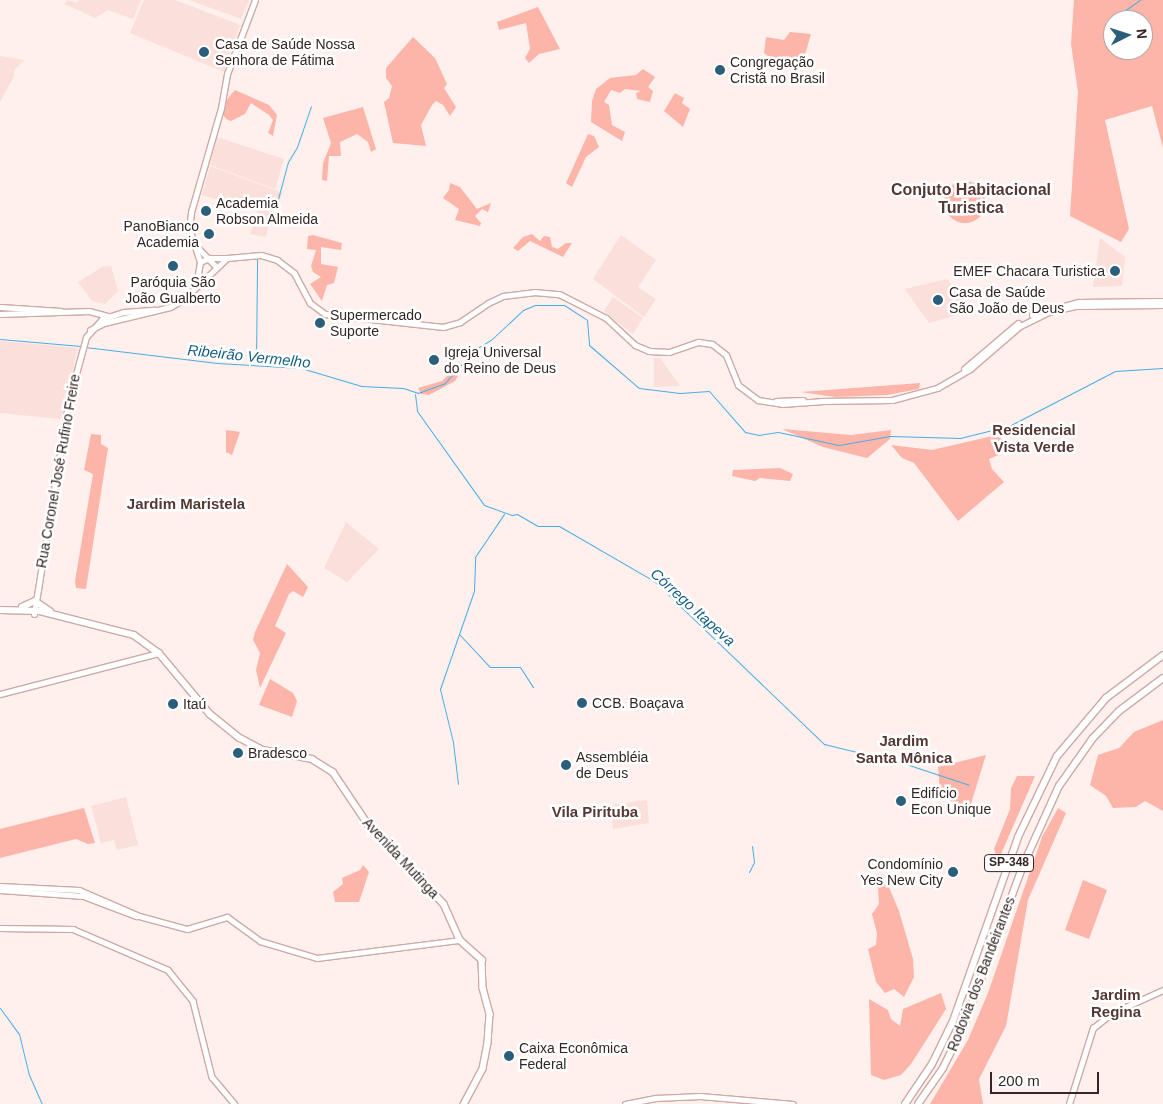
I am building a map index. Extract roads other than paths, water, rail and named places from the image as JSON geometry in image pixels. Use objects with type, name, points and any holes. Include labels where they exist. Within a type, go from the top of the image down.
[{"type":"highway","name":"Rodovia dos Bandeirantes","points":[[904,1104],[932,1064],[953,1021],[1018,837],[1057,756],[1106,698],[1163,655]]},
{"type":"highway","name":"Rodovia dos Bandeirantes","points":[[918,1104],[943,1068],[964,1025],[1024,863],[1059,786],[1106,724],[1163,678]]},
{"type":"main road","points":[[0,314],[88,312],[105,319],[163,310],[184,299],[195,287],[200,277],[200,262],[189,222],[234,51],[255,0]]},
{"type":"main road","points":[[195,244],[216,267]]},
{"type":"main road","points":[[200,262],[209,258],[227,258],[253,254],[276,260],[294,273],[310,303],[325,314],[431,328],[460,322],[488,303],[505,296],[534,292],[559,294],[606,318],[635,345],[649,351],[669,352],[703,342],[712,344],[726,355],[738,384],[758,400],[888,400],[916,396],[948,383],[972,368],[1020,326],[1049,312],[1076,306],[1163,303]]},
{"type":"main road","points":[[200,277],[227,258]]},
{"type":"main road","points":[[0,307],[67,312]]},
{"type":"main road","points":[[105,319],[124,312],[163,310]]},
{"type":"main road","name":"Rua Coronel José Rufino Freire","points":[[34,612],[56,465],[80,355],[90,330],[105,319]]},
{"type":"main road","points":[[16,609],[35,600],[56,616]]},
{"type":"main road","name":"Avenida Mutinga","points":[[0,610],[16,609],[62,618]]},
{"type":"main road","name":"Avenida Mutinga","points":[[34,612],[126,631],[159,653],[210,714],[240,738],[263,750],[312,759],[333,772],[368,824],[444,904],[460,940],[482,960],[484,996],[490,1014],[483,1069],[464,1104]]},
{"type":"main road","points":[[0,886],[79,890],[130,913]]},
{"type":"main road","points":[[0,890],[83,896],[139,916],[187,930],[227,917],[254,939],[317,958],[460,940]]},
{"type":"street","points":[[0,694],[159,653]]},
{"type":"street","points":[[0,928],[72,929],[168,970],[192,1001],[212,1077],[235,1104]]},
{"type":"street","points":[[1069,1104],[1093,1028],[1112,1013],[1163,990]]},
{"type":"street","points":[[625,1104],[656,1098],[700,1096],[793,1104]]},
{"type":"waterway","points":[[1126,10],[1140,0]]},
{"type":"waterway","points":[[278,199],[288,162],[297,147],[311,106]]},
{"type":"waterway","points":[[256,363],[257,259]]},
{"type":"waterway","name":"Ribeirão Vermelho","points":[[85,347],[217,363],[301,368],[361,386],[403,388],[418,393],[445,383],[474,350],[492,339],[523,310],[535,305],[564,305],[587,320],[589,345],[639,388],[680,393],[709,391],[745,432],[759,435],[778,432],[839,445],[890,436],[960,438],[1009,426],[1115,371],[1163,368]]},
{"type":"waterway","name":"Ribeirão Vermelho","points":[[0,339],[81,346]]},
{"type":"waterway","name":"Córrego Itapeva","points":[[415,394],[417,411],[484,505],[512,515],[517,514],[538,526],[559,526],[654,581],[824,744],[906,764],[969,785]]},
{"type":"waterway","points":[[458,784],[453,742],[440,689],[474,591],[475,557],[504,514]]},
{"type":"waterway","points":[[459,634],[490,667],[520,667],[533,687]]},
{"type":"waterway","points":[[749,872],[754,862],[752,846]]},
{"type":"waterway","points":[[0,1008],[19,1034],[29,1075],[42,1104]]},
{"type":"place","name":"Casa de Saúde Nossa Senhora de Fátima","points":[[204,52]]},
{"type":"place","name":"Congregação Cristã no Brasil","points":[[720,70]]},
{"type":"place","name":"Academia Robson Almeida","points":[[206,211]]},
{"type":"place","name":"PanoBianco Academia","points":[[209,234]]},
{"type":"place","name":"Paróquia São João Gualberto","points":[[173,266]]},
{"type":"place","name":"EMEF Chacara Turistica","points":[[1115,271]]},
{"type":"place","name":"Casa de Saúde São João de Deus","points":[[938,300]]},
{"type":"place","name":"Supermercado Suporte","points":[[320,323]]},
{"type":"place","name":"Igreja Universal do Reino de Deus","points":[[434,360]]},
{"type":"place","name":"CCB. Boaçava","points":[[582,703]]},
{"type":"place","name":"Itaú","points":[[173,704]]},
{"type":"place","name":"Bradesco","points":[[238,753]]},
{"type":"place","name":"Assembléia de Deus","points":[[566,765]]},
{"type":"place","name":"Edifício Econ Unique","points":[[901,801]]},
{"type":"place","name":"Condomínio Yes New City","points":[[953,872]]},
{"type":"place","name":"Caixa Econômica Federal","points":[[509,1056]]},
{"type":"district","name":"Conjuto Habitacional Turistica","points":[[971,199]]},
{"type":"district","name":"Residencial Vista Verde","points":[[1034,438]]},
{"type":"district","name":"Jardim Maristela","points":[[186,504]]},
{"type":"district","name":"Jardim Santa Mônica","points":[[904,748]]},
{"type":"district","name":"Vila Pirituba","points":[[595,812]]},
{"type":"district","name":"Jardim Regina","points":[[1116,1002]]}]
